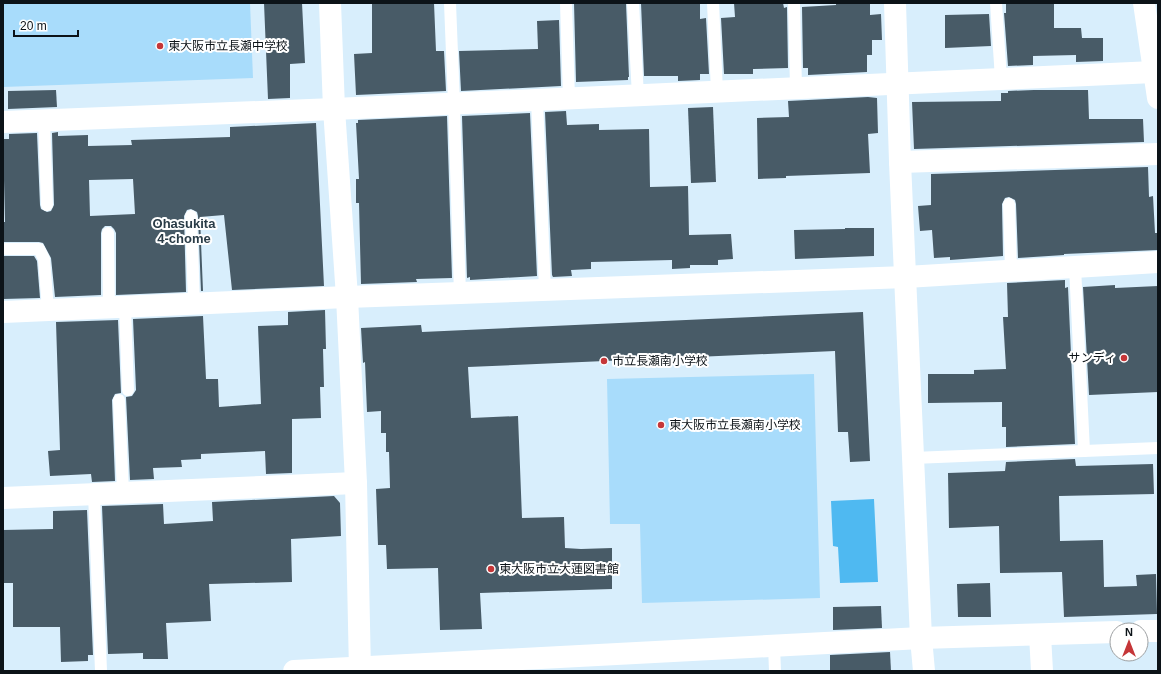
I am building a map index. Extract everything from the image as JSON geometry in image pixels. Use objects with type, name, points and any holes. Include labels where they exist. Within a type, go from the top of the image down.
[{"type":"street","points":[[330,3],[334,109],[347,297],[356,483],[360,669]]},
{"type":"street","points":[[895,3],[900,162],[921,638],[924,671]]},
{"type":"street","points":[[1144,3],[1158,98]]},
{"type":"street","points":[[3,122],[454,104],[1154,72]]},
{"type":"street","points":[[900,162],[1158,154]]},
{"type":"street","points":[[3,312],[347,297],[906,277],[1158,262]]},
{"type":"street","points":[[3,498],[356,483]]},
{"type":"street","points":[[294,671],[451,667],[921,638],[1109,632]]},
{"type":"street","points":[[1040,634],[1042,671]]},
{"type":"lane","points":[[450,3],[460,294]]},
{"type":"lane","points":[[566,3],[569,98]]},
{"type":"lane","points":[[633,3],[638,96]]},
{"type":"lane","points":[[713,3],[717,92]]},
{"type":"lane","points":[[794,3],[796,88]]},
{"type":"lane","points":[[996,3],[1001,79]]},
{"type":"lane","points":[[537,100],[545,290]]},
{"type":"lane","points":[[44,120],[47,204]]},
{"type":"lane","points":[[1009,204],[1011,271]]},
{"type":"lane","points":[[191,216],[194,304]]},
{"type":"lane","points":[[108,233],[128,390]]},
{"type":"lane","points":[[6,249],[39,249],[44,259],[48,310]]},
{"type":"lane","points":[[1075,267],[1084,451]]},
{"type":"lane","points":[[119,400],[123,492]]},
{"type":"lane","points":[[914,458],[1158,448]]},
{"type":"lane","points":[[94,494],[101,671]]},
{"type":"lane","points":[[774,646],[775,671]]},
{"type":"shaded area","name":"東大阪市立長瀬中学校","points":[[3,3],[250,3],[253,78],[3,87]]},
{"type":"shaded area","points":[[814,374],[820,598],[642,603],[640,524],[610,524],[607,379]]},
{"type":"water","points":[[874,499],[878,582],[840,583],[838,547],[833,546],[831,501]]},
{"type":"building","points":[[264,3],[302,3],[305,63],[290,64],[290,98],[268,99]]},
{"type":"building","points":[[372,3],[434,3],[436,51],[444,51],[446,91],[356,95],[354,54],[372,53]]},
{"type":"building","points":[[574,3],[626,3],[628,80],[576,82]]},
{"type":"building","points":[[641,3],[700,3],[700,19],[706,18],[709,74],[700,74],[700,80],[678,81],[678,76],[644,76]]},
{"type":"building","points":[[734,3],[783,3],[784,8],[787,7],[788,68],[753,69],[753,74],[724,74],[721,18],[735,17]]},
{"type":"building","points":[[836,3],[870,3],[870,15],[881,14],[882,40],[872,40],[872,55],[867,55],[867,72],[808,75],[808,68],[803,68],[802,7],[836,5]]},
{"type":"building","points":[[1006,3],[1054,3],[1054,28],[1081,28],[1082,38],[1103,38],[1103,61],[1076,62],[1076,55],[1033,56],[1033,65],[1008,66],[1004,13],[1006,13]]},
{"type":"building","points":[[989,14],[991,46],[945,48],[945,15]]},
{"type":"building","points":[[559,20],[561,86],[461,91],[459,51],[538,49],[537,21]]},
{"type":"building","points":[[56,90],[57,107],[8,109],[8,91]]},
{"type":"building","points":[[1088,90],[1089,119],[1143,119],[1144,142],[914,149],[912,102],[1001,101],[1001,93],[1008,93],[1008,91]]},
{"type":"building","points":[[868,97],[877,98],[878,133],[868,134],[870,173],[786,176],[786,178],[758,179],[757,118],[789,117],[788,101]]},
{"type":"building","points":[[713,107],[716,182],[691,183],[688,108]]},
{"type":"building","points":[[566,111],[567,125],[599,124],[599,130],[649,129],[650,187],[688,186],[689,235],[731,234],[733,259],[718,260],[718,265],[690,265],[690,268],[672,269],[672,260],[591,262],[591,269],[571,270],[572,276],[553,277],[545,112]]},
{"type":"building","points":[[530,113],[537,276],[470,280],[470,277],[467,278],[462,116]]},
{"type":"building","points":[[447,116],[452,278],[416,279],[417,282],[361,284],[359,203],[356,203],[356,179],[359,179],[356,123],[358,123],[358,120]]},
{"type":"building","points":[[316,123],[324,286],[232,290],[224,215],[200,217],[203,291],[201,291],[198,216],[197,212],[191,209],[187,210],[184,216],[186,292],[116,295],[116,233],[111,226],[105,226],[101,233],[101,295],[55,297],[51,258],[43,243],[3,242],[3,222],[5,222],[3,139],[9,139],[9,134],[37,133],[40,205],[41,209],[47,212],[51,211],[54,205],[52,133],[58,132],[58,136],[88,135],[88,146],[132,145],[131,140],[230,137],[230,127]],"holes":[[[133,179],[135,214],[90,216],[89,180]]]},
{"type":"building","points":[[1148,167],[1149,197],[1153,196],[1155,233],[1157,233],[1158,250],[1064,254],[1018,258],[1016,204],[1015,200],[1009,197],[1005,198],[1002,204],[1003,256],[950,260],[950,257],[934,258],[932,230],[920,231],[918,206],[931,205],[931,174]]},
{"type":"building","points":[[874,228],[874,256],[795,259],[794,230]]},
{"type":"building","points":[[3,256],[34,256],[37,261],[40,298],[3,299]]},
{"type":"building","points":[[1065,280],[1065,288],[1068,287],[1075,444],[1006,447],[1006,427],[1002,427],[1002,402],[928,403],[928,374],[974,374],[974,370],[1006,369],[1003,317],[1008,317],[1007,283]]},
{"type":"building","name":"サンディ","points":[[1115,285],[1115,288],[1158,286],[1158,392],[1089,395],[1083,287]]},
{"type":"building","points":[[325,310],[326,349],[323,349],[324,387],[320,387],[321,418],[292,419],[292,473],[266,474],[265,451],[201,454],[201,459],[181,460],[182,467],[153,468],[154,479],[130,480],[126,397],[132,396],[136,390],[133,319],[203,316],[206,379],[218,379],[219,407],[261,404],[258,326],[288,325],[288,312]]},
{"type":"building","points":[[863,312],[870,461],[850,462],[848,432],[838,432],[835,351],[468,367],[471,418],[518,416],[522,518],[564,517],[565,548],[612,548],[612,589],[480,593],[482,629],[440,630],[438,568],[387,569],[386,545],[378,545],[376,489],[390,488],[389,452],[386,452],[386,433],[381,433],[381,411],[367,412],[365,362],[363,363],[361,328],[421,325],[422,332]]},
{"type":"building","points":[[118,320],[121,393],[115,394],[112,400],[115,481],[92,482],[91,474],[50,476],[48,451],[60,450],[56,322]]},
{"type":"building","points":[[1075,459],[1076,466],[1153,464],[1154,494],[1059,496],[1060,541],[1103,540],[1104,587],[1137,586],[1136,575],[1156,574],[1157,614],[1064,617],[1062,572],[1000,573],[999,526],[949,528],[948,473],[1005,471],[1006,462]]},
{"type":"building","points":[[334,496],[340,503],[341,536],[291,539],[292,582],[209,584],[211,621],[166,623],[168,659],[143,659],[143,653],[108,654],[102,506],[163,504],[164,524],[213,521],[212,502]]},
{"type":"building","points":[[87,510],[93,655],[88,655],[88,661],[61,662],[60,627],[13,627],[13,583],[3,583],[3,530],[53,529],[53,511]]},
{"type":"building","points":[[990,583],[991,617],[958,617],[957,584]]},
{"type":"building","points":[[881,606],[882,628],[833,630],[833,607]]},
{"type":"building","points":[[890,652],[891,671],[830,671],[830,655]]},
{"type":"place","name":"東大阪市立長瀬中学校","points":[[160,46]]},
{"type":"place","name":"サンディ","points":[[1124,358]]},
{"type":"place","name":"市立長瀬南小学校","points":[[604,361]]},
{"type":"place","name":"東大阪市立長瀬南小学校","points":[[661,425]]},
{"type":"place","name":"東大阪市立大蓮図書館","points":[[491,569]]},
{"type":"district","name":"Ohasukita 4-chome","points":[[184,230]]}]
